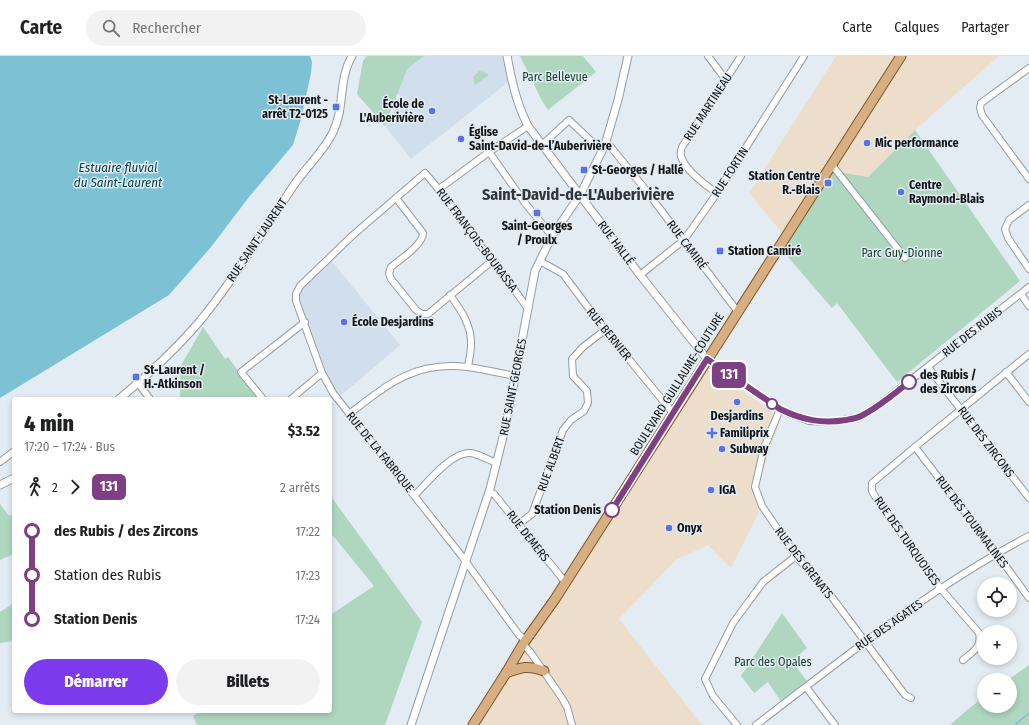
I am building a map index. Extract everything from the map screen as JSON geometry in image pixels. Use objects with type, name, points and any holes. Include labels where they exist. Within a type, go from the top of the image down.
[{"type":"main road","name":"BOULEVARD GUILLAUME-COUTURE","points":[[472,725],[525,642],[566,583],[901,56]]},
{"type":"main road","points":[[506,673],[527,667],[544,671]]},
{"type":"street","name":"RUE SAINT-LAURENT","points":[[121,397],[138,383],[199,322],[239,268],[298,178],[328,141],[334,131],[339,115],[344,73],[352,56]]},
{"type":"street","name":"RUE HALLÉ","points":[[507,56],[514,91],[528,126],[640,275],[707,359]]},
{"type":"street","name":"RUE SAINT-GEORGES","points":[[411,725],[489,492],[497,463],[535,272],[552,236],[580,195],[605,145],[618,100],[628,56]]},
{"type":"street","points":[[708,56],[726,80]]},
{"type":"street","name":"RUE MARTINEAU","points":[[717,193],[699,181],[682,159],[680,154],[682,147],[742,56]]},
{"type":"street","name":"RUE FORTIN","points":[[640,275],[684,240],[717,193],[804,56]]},
{"type":"street","points":[[1028,69],[981,103],[980,108],[982,115],[1029,179]]},
{"type":"street","name":"RUE CAMIRÉ","points":[[542,145],[569,120],[591,141],[598,145],[610,146],[684,240],[738,312]]},
{"type":"street","points":[[439,189],[489,152],[528,126]]},
{"type":"street","points":[[489,152],[525,203],[552,236]]},
{"type":"street","points":[[832,165],[905,258]]},
{"type":"street","name":"RUE FRANÇOIS-BOURASSA","points":[[425,174],[439,189],[492,261],[516,290],[528,309]]},
{"type":"street","name":"RUE DE LA FABRIQUE","points":[[425,174],[353,235],[300,286],[296,294],[296,301],[322,373],[334,393],[466,561],[525,642],[567,707],[572,725]]},
{"type":"street","points":[[396,198],[423,233],[423,238],[419,244],[391,267],[389,273],[391,279],[416,310],[422,314],[428,314],[492,261]]},
{"type":"street","points":[[1029,205],[1009,220],[1005,229],[1008,238],[1029,269]]},
{"type":"street","name":"RUE BERNIER","points":[[540,261],[562,274],[605,330],[674,413]]},
{"type":"street","name":"RUE DES RUBIS","points":[[707,359],[780,409],[790,414],[809,421],[832,422],[860,417],[884,401],[1029,287]]},
{"type":"street","points":[[1021,294],[1029,306]]},
{"type":"street","points":[[450,296],[462,312],[469,328],[471,344],[468,367]]},
{"type":"street","points":[[261,397],[241,372],[304,322]]},
{"type":"street","name":"RUE ALBERT","points":[[519,524],[532,514],[563,430],[572,420],[584,411],[588,403],[587,391],[573,376],[572,359],[583,347],[605,330]]},
{"type":"street","name":"RUE DES TURQUOISES","points":[[963,660],[976,649],[980,641],[979,633],[941,589],[872,491],[872,483],[915,446],[1029,354]]},
{"type":"street","points":[[349,414],[382,389],[402,377],[425,368],[446,366],[468,367],[515,376]]},
{"type":"street","name":"RUE DES ZIRCONS","points":[[928,367],[1029,498]]},
{"type":"street","points":[[1006,372],[1029,402]]},
{"type":"street","points":[[293,397],[322,373]]},
{"type":"street","points":[[138,383],[148,397]]},
{"type":"street","name":"RUE DES GRENATS","points":[[780,409],[764,448],[755,487],[762,506],[796,556],[831,596],[904,695],[911,698]]},
{"type":"street","name":"RUE DES TOURMALINES","points":[[915,446],[1029,598]]},
{"type":"street","points":[[0,462],[12,453]]},
{"type":"street","points":[[415,495],[455,457],[469,453],[497,463]]},
{"type":"street","points":[[0,486],[12,479]]},
{"type":"street","name":"RUE DEMERS","points":[[489,492],[494,494],[566,583]]},
{"type":"street","name":"RUE DES AGATES","points":[[756,725],[865,642],[941,589],[1029,536]]},
{"type":"street","points":[[737,725],[713,696],[704,679],[733,623],[764,582],[796,556]]},
{"type":"street","points":[[806,687],[835,725]]},
{"type":"shaded area","name":"École de L'Auberivière","points":[[364,56],[506,56],[511,80],[411,159],[385,126],[400,96]]},
{"type":"shaded area","points":[[836,56],[999,56],[915,130],[868,177],[783,234],[749,193]]},
{"type":"shaded area","name":"École Desjardins","points":[[330,259],[400,345],[338,398],[324,369],[298,300],[300,286]]},
{"type":"shaded area","points":[[701,360],[781,419],[757,486],[758,514],[731,568],[708,545],[676,560],[619,619],[702,725],[477,725],[637,463]]},
{"type":"green space","points":[[367,56],[424,56],[407,69],[385,126],[357,94],[363,61]]},
{"type":"green space","name":"Parc Bellevue","points":[[520,56],[583,56],[596,72],[548,110]]},
{"type":"green space","points":[[479,71],[489,75],[475,85],[473,77]]},
{"type":"green space","name":"Parc Guy-Dionne","points":[[915,130],[1020,281],[897,382],[837,303],[832,308],[781,249],[832,171],[868,177]]},
{"type":"green space","points":[[203,327],[225,359],[228,357],[258,397],[180,397],[180,367]]},
{"type":"green space","points":[[332,498],[422,622],[385,725],[197,725],[193,716],[198,713],[332,713],[332,614],[374,586],[332,534]]},
{"type":"green space","points":[[0,504],[9,516],[12,515],[12,555],[0,560]]},
{"type":"green space","points":[[12,604],[12,641],[0,643],[0,612]]},
{"type":"green space","name":"Parc des Opales","points":[[782,613],[807,648],[792,661],[809,684],[783,705],[768,682],[754,693],[741,676]]},
{"type":"green space","points":[[1029,665],[1029,725],[950,725],[977,702],[977,713],[1017,713],[1017,674]]},
{"type":"water","name":"Estuaire fluvial du Saint-Laurent","points":[[0,56],[310,56],[312,62],[301,119],[293,145],[249,197],[211,247],[169,295],[0,398]]},
{"type":"waterway","points":[[1015,725],[1029,713]]},
{"type":"bus line","name":"131","points":[[612,510],[707,359],[780,409],[809,421],[832,422],[860,417],[909,382]]},
{"type":"place","name":"St-Laurent - arrêt T2-0125","points":[[336,107]]},
{"type":"place","name":"École de L'Auberivière","points":[[432,111]]},
{"type":"place","name":"Église Saint-David-de-l’Auberivière","points":[[461,139]]},
{"type":"place","name":"Mic performance","points":[[867,143]]},
{"type":"place","name":"St-Georges / Hallé","points":[[584,170]]},
{"type":"place","name":"Station Centre R.-Blais","points":[[828,183]]},
{"type":"place","name":"Centre Raymond-Blais","points":[[901,192]]},
{"type":"place","name":"Saint-Georges / Proulx","points":[[537,213]]},
{"type":"place","name":"Station Camiré","points":[[720,251]]},
{"type":"place","name":"École Desjardins","points":[[344,322]]},
{"type":"place","name":"St-Laurent / H.-Atkinson","points":[[136,377]]},
{"type":"place","name":"des Rubis / des Zircons","points":[[909,382]]},
{"type":"place","name":"Desjardins","points":[[737,402]]},
{"type":"place","name":"Familiprix","points":[[712,433]]},
{"type":"place","name":"Subway","points":[[722,449]]},
{"type":"place","name":"IGA","points":[[711,490]]},
{"type":"place","name":"Station Denis","points":[[612,510]]},
{"type":"place","name":"Onyx","points":[[669,528]]},
{"type":"district","name":"Saint-David-de-L'Auberivière","points":[[578,194]]}]
